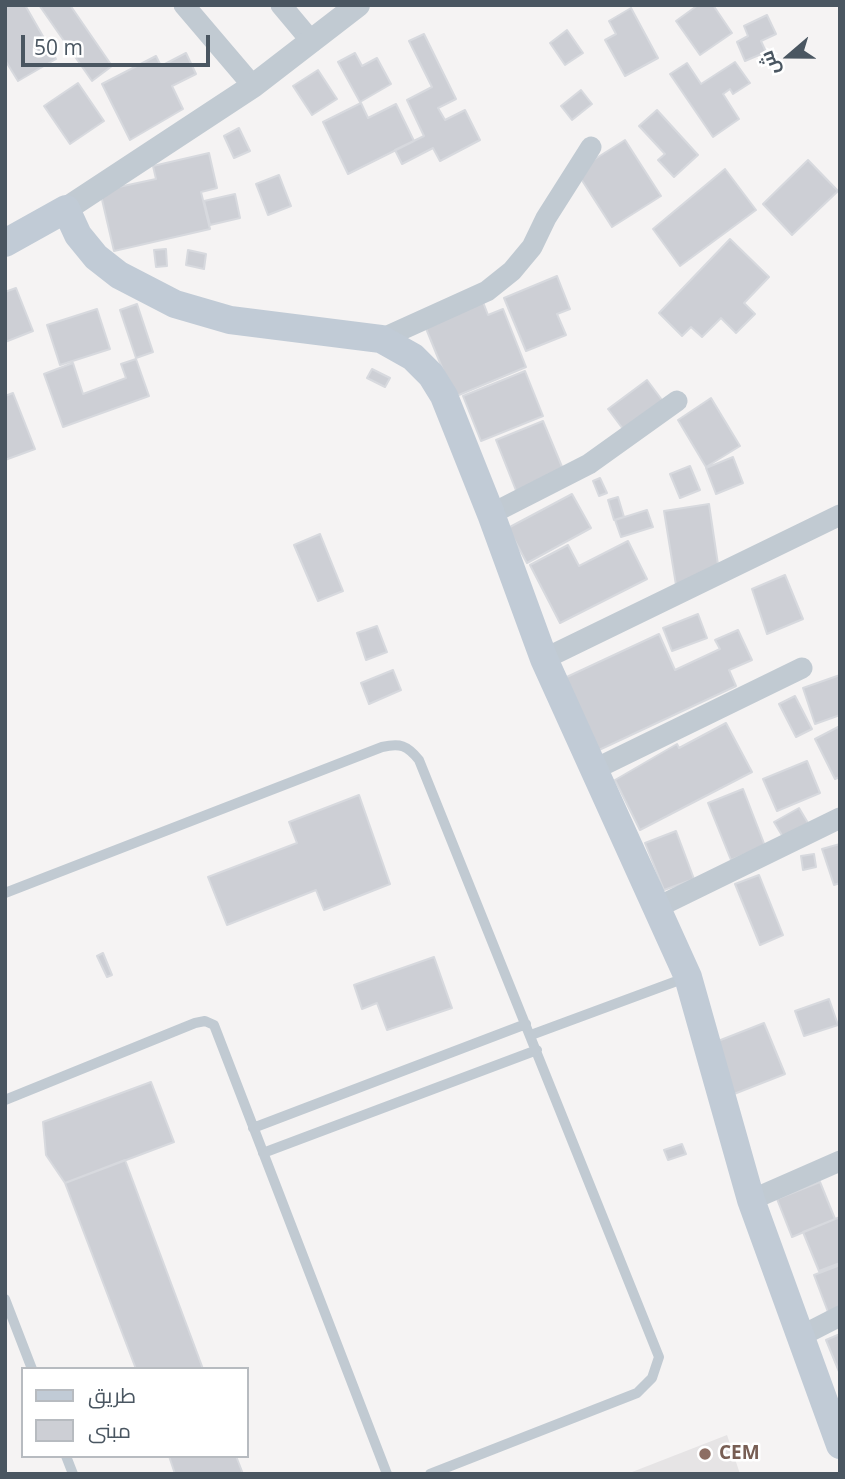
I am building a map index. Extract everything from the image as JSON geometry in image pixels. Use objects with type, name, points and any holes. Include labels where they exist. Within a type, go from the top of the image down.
[{"type":"main road","points":[[5,243],[66,209],[78,235],[96,257],[119,275],[175,304],[229,320],[381,339],[414,357],[431,375],[443,396],[491,514],[544,659],[688,977],[751,1200],[840,1445]]},
{"type":"street","points":[[184,5],[253,86]]},
{"type":"street","points":[[281,5],[312,42]]},
{"type":"street","points":[[66,209],[253,86],[358,5]]},
{"type":"street","points":[[381,339],[487,291],[512,271],[532,247],[545,218],[591,147]]},
{"type":"street","points":[[491,514],[589,464],[677,401]]},
{"type":"street","points":[[544,659],[840,515]]},
{"type":"street","points":[[593,770],[802,668]]},
{"type":"street","points":[[658,907],[840,818]]},
{"type":"street","points":[[751,1200],[840,1161]]},
{"type":"street","points":[[799,1337],[840,1316]]},
{"type":"lane","points":[[5,893],[397,743],[409,748],[419,760],[659,1357],[652,1378],[637,1393],[430,1474]]},
{"type":"lane","points":[[531,1035],[688,977]]},
{"type":"lane","points":[[5,1100],[205,1021],[214,1026],[387,1474]]},
{"type":"lane","points":[[253,1128],[526,1024]]},
{"type":"lane","points":[[263,1153],[537,1051]]},
{"type":"lane","points":[[5,1299],[31,1367]]},
{"type":"shaded area","name":"CEM","points":[[727,1435],[740,1474],[627,1474]]},
{"type":"building","points":[[5,5],[25,5],[56,59],[18,81],[5,60]]},
{"type":"building","points":[[39,5],[70,5],[112,66],[92,81]]},
{"type":"building","points":[[698,5],[713,5],[732,33],[700,55],[676,21]]},
{"type":"building","points":[[631,8],[658,58],[625,76],[605,40],[616,34],[609,21]]},
{"type":"building","points":[[767,15],[776,34],[761,41],[766,52],[745,61],[737,42],[748,36],[744,26]]},
{"type":"building","points":[[567,30],[583,53],[565,65],[550,43]]},
{"type":"building","points":[[424,34],[456,99],[438,108],[445,120],[465,110],[480,140],[440,161],[433,148],[402,164],[395,150],[424,136],[407,100],[432,87],[409,41]]},
{"type":"building","points":[[186,53],[196,74],[172,86],[183,109],[130,140],[102,84],[156,56],[161,66]]},
{"type":"building","points":[[355,53],[362,66],[377,58],[391,84],[360,102],[338,62]]},
{"type":"building","points":[[735,62],[750,83],[733,94],[730,89],[723,94],[739,119],[713,137],[670,74],[687,63],[701,84]]},
{"type":"building","points":[[318,70],[337,99],[312,115],[293,86]]},
{"type":"building","points":[[78,83],[104,121],[70,144],[44,106]]},
{"type":"building","points":[[581,90],[592,104],[572,120],[561,106]]},
{"type":"building","points":[[361,103],[368,118],[396,104],[414,141],[348,174],[323,122]]},
{"type":"building","points":[[657,110],[698,155],[674,177],[658,160],[665,154],[639,126]]},
{"type":"building","points":[[239,128],[250,151],[234,158],[224,136]]},
{"type":"building","points":[[625,140],[661,196],[612,227],[576,171]]},
{"type":"building","points":[[209,153],[217,188],[201,192],[210,229],[114,251],[100,191],[156,179],[153,166]]},
{"type":"building","points":[[808,160],[838,191],[792,235],[763,204]]},
{"type":"building","points":[[725,169],[756,210],[680,266],[653,229]]},
{"type":"building","points":[[279,175],[291,206],[268,215],[256,184]]},
{"type":"building","points":[[235,194],[240,218],[210,225],[204,201]]},
{"type":"building","points":[[730,239],[769,277],[744,303],[755,314],[736,333],[721,318],[702,337],[691,327],[682,336],[659,313]]},
{"type":"building","points":[[166,249],[167,266],[156,267],[154,250]]},
{"type":"building","points":[[188,250],[206,254],[204,269],[186,265]]},
{"type":"building","points":[[557,276],[570,309],[557,314],[566,335],[526,351],[504,298]]},
{"type":"building","points":[[16,288],[33,331],[5,342],[5,292]]},
{"type":"building","points":[[483,302],[488,315],[503,309],[526,367],[454,397],[425,326]]},
{"type":"building","points":[[137,304],[153,352],[136,358],[120,310]]},
{"type":"building","points":[[97,309],[110,349],[60,365],[47,325]]},
{"type":"building","points":[[136,359],[149,396],[63,427],[44,374],[73,363],[83,394],[126,378],[121,364]]},
{"type":"building","points":[[372,369],[390,378],[385,387],[367,378]]},
{"type":"building","points":[[525,371],[543,416],[481,441],[463,396]]},
{"type":"building","points":[[647,380],[665,404],[626,433],[608,409]]},
{"type":"building","points":[[13,393],[35,449],[5,460],[5,396]]},
{"type":"building","points":[[711,398],[740,446],[706,467],[678,420]]},
{"type":"building","points":[[543,421],[565,474],[517,493],[496,440]]},
{"type":"building","points":[[733,457],[743,483],[716,494],[706,468]]},
{"type":"building","points":[[690,466],[700,490],[680,498],[670,474]]},
{"type":"building","points":[[600,478],[607,493],[599,496],[593,481]]},
{"type":"building","points":[[572,494],[591,528],[527,563],[508,528]]},
{"type":"building","points":[[618,497],[624,517],[614,520],[608,500]]},
{"type":"building","points":[[709,504],[720,578],[676,585],[664,511]]},
{"type":"building","points":[[647,510],[653,527],[621,537],[615,520]]},
{"type":"building","points":[[320,534],[343,591],[318,601],[294,545]]},
{"type":"building","points":[[628,541],[647,579],[560,623],[530,565],[568,545],[579,566]]},
{"type":"building","points":[[785,575],[803,619],[767,634],[752,589]]},
{"type":"building","points":[[698,614],[707,638],[672,651],[663,628]]},
{"type":"building","points":[[377,626],[387,652],[366,660],[357,633]]},
{"type":"building","points":[[738,630],[752,660],[729,670],[736,686],[599,750],[556,682],[659,634],[675,670],[720,649],[715,640]]},
{"type":"building","points":[[393,670],[401,690],[369,704],[361,683]]},
{"type":"building","points":[[840,675],[840,715],[815,724],[803,688]]},
{"type":"building","points":[[795,696],[812,729],[796,737],[779,704]]},
{"type":"building","points":[[726,723],[752,772],[640,830],[615,780],[677,744],[679,748]]},
{"type":"building","points":[[840,726],[840,777],[835,779],[815,739]]},
{"type":"building","points":[[807,761],[820,793],[777,811],[763,779]]},
{"type":"building","points":[[743,789],[765,846],[731,860],[708,803]]},
{"type":"building","points":[[359,795],[390,884],[324,910],[316,890],[227,925],[208,877],[297,843],[289,822]]},
{"type":"building","points":[[799,808],[808,823],[783,837],[774,822]]},
{"type":"building","points":[[676,831],[694,879],[664,890],[645,843]]},
{"type":"building","points":[[840,844],[840,883],[834,885],[822,849]]},
{"type":"building","points":[[814,854],[816,867],[803,870],[801,856]]},
{"type":"building","points":[[759,875],[783,935],[760,945],[735,884]]},
{"type":"building","points":[[103,953],[112,975],[107,977],[97,956]]},
{"type":"building","points":[[434,957],[452,1008],[387,1030],[377,1003],[362,1009],[354,985]]},
{"type":"building","points":[[829,999],[838,1025],[804,1036],[795,1011]]},
{"type":"building","points":[[764,1023],[785,1074],[734,1094],[713,1043]]},
{"type":"building","points":[[151,1082],[174,1142],[65,1183],[46,1155],[43,1122]]},
{"type":"building","points":[[682,1144],[686,1154],[668,1160],[664,1150]]},
{"type":"building","points":[[125,1160],[202,1367],[135,1367],[65,1183]]},
{"type":"building","points":[[820,1182],[835,1219],[792,1237],[777,1199]]},
{"type":"building","points":[[840,1217],[840,1263],[819,1271],[803,1232]]},
{"type":"building","points":[[840,1265],[840,1308],[828,1312],[814,1275]]},
{"type":"building","points":[[840,1334],[840,1374],[826,1340]]},
{"type":"building","points":[[170,1458],[237,1458],[243,1474],[175,1474]]},
{"type":"place","name":"CEM","points":[[705,1454]]}]
